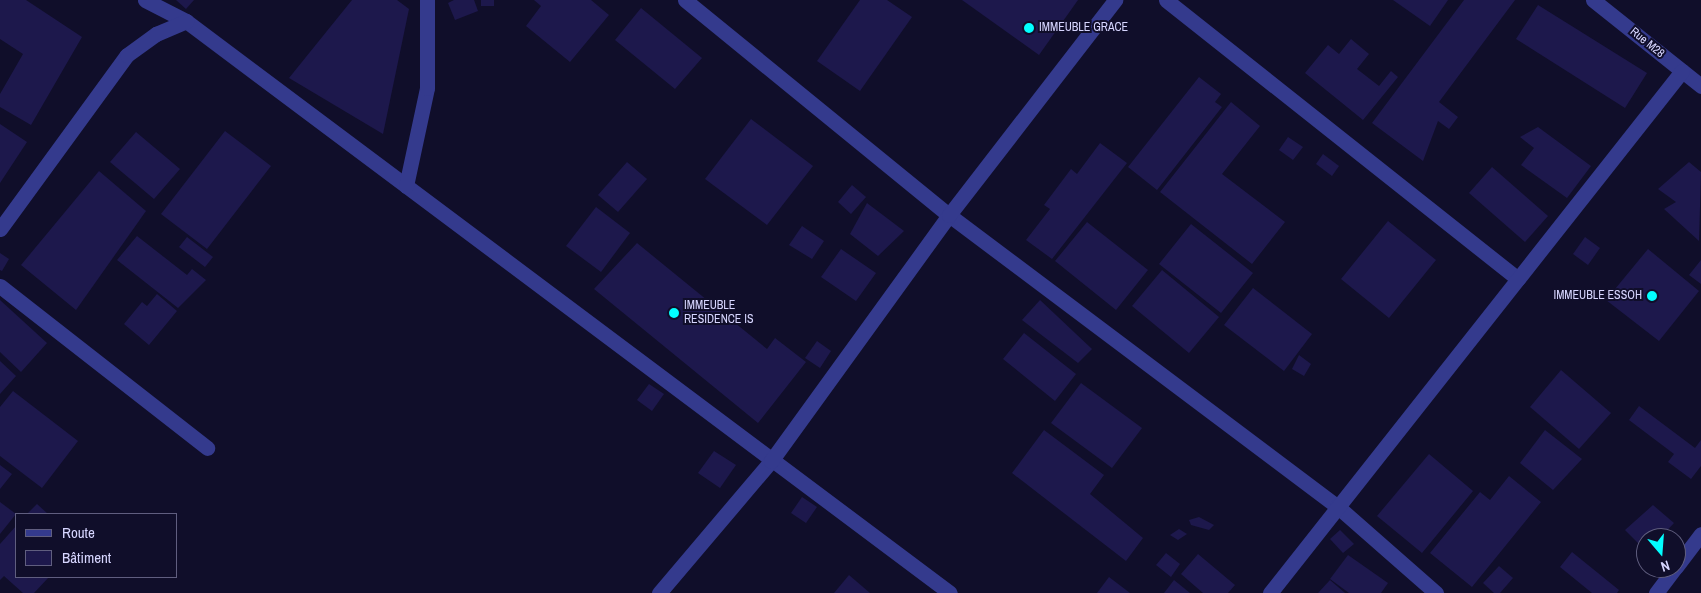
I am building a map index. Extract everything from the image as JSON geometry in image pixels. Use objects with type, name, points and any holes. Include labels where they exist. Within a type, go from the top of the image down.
[{"type":"street","points":[[145,0],[186,21],[771,461],[950,593]]},
{"type":"street","points":[[406,186],[427,88],[427,0]]},
{"type":"street","points":[[685,0],[949,215],[1337,506],[1436,593]]},
{"type":"street","points":[[660,593],[771,461],[949,215],[1115,0]]},
{"type":"street","points":[[1166,0],[1518,278]]},
{"type":"street","name":"Rue M28","points":[[1593,0],[1701,86]]},
{"type":"street","points":[[0,229],[127,55],[156,34],[186,21]]},
{"type":"street","points":[[1270,593],[1682,71]]},
{"type":"street","points":[[0,286],[207,448]]},
{"type":"street","points":[[1686,554],[1701,534]]},
{"type":"street","points":[[1656,593],[1668,578]]},
{"type":"building","points":[[0,0],[26,0],[82,37],[31,125],[0,107],[0,94],[23,54],[0,39]]},
{"type":"building","points":[[176,0],[194,0],[186,9]]},
{"type":"building","points":[[352,0],[397,0],[409,9],[383,134],[289,78]]},
{"type":"building","points":[[454,0],[474,0],[478,11],[455,20],[448,3]]},
{"type":"building","points":[[481,0],[494,0],[494,6],[481,6]]},
{"type":"building","points":[[534,0],[591,0],[609,15],[570,62],[526,26],[541,6]]},
{"type":"building","points":[[860,0],[887,0],[912,17],[860,91],[817,61]]},
{"type":"building","name":"IMMEUBLE GRACE","points":[[962,0],[1078,0],[1039,55]]},
{"type":"building","points":[[1393,0],[1448,0],[1430,26]]},
{"type":"building","points":[[1464,0],[1515,0],[1439,102],[1458,117],[1449,129],[1438,121],[1423,161],[1372,123]]},
{"type":"building","points":[[1538,5],[1647,73],[1625,108],[1516,39]]},
{"type":"building","points":[[641,8],[702,58],[675,89],[615,40]]},
{"type":"building","points":[[1351,39],[1369,54],[1357,69],[1379,86],[1391,71],[1398,77],[1363,120],[1305,73],[1328,45],[1339,54]]},
{"type":"building","points":[[1199,77],[1221,94],[1215,102],[1222,107],[1157,190],[1128,167]]},
{"type":"building","points":[[1231,102],[1260,126],[1222,174],[1285,222],[1252,264],[1160,192]]},
{"type":"building","points":[[751,119],[813,166],[767,225],[705,179]]},
{"type":"building","points":[[0,124],[27,142],[0,183]]},
{"type":"building","points":[[1538,127],[1591,166],[1567,198],[1521,165],[1534,148],[1520,137]]},
{"type":"building","points":[[225,131],[271,166],[207,249],[161,214]]},
{"type":"building","points":[[136,132],[180,169],[154,199],[110,162]]},
{"type":"building","points":[[1288,137],[1303,147],[1293,160],[1279,150]]},
{"type":"building","points":[[1100,143],[1127,163],[1052,259],[1026,240],[1050,209],[1044,205],[1071,169],[1077,174]]},
{"type":"building","points":[[1323,154],[1339,166],[1332,176],[1316,164]]},
{"type":"building","points":[[627,162],[647,179],[618,212],[598,195]]},
{"type":"building","points":[[1689,162],[1701,172],[1699,241],[1664,209],[1676,202],[1658,189]]},
{"type":"building","points":[[1492,167],[1548,216],[1525,242],[1469,193]]},
{"type":"building","points":[[99,171],[146,211],[76,310],[21,265]]},
{"type":"building","points":[[852,185],[866,197],[851,214],[838,202]]},
{"type":"building","points":[[867,203],[904,231],[878,256],[850,234]]},
{"type":"building","points":[[596,207],[630,233],[601,272],[566,246]]},
{"type":"building","points":[[1388,221],[1436,260],[1389,318],[1341,279]]},
{"type":"building","points":[[1087,222],[1148,270],[1116,310],[1055,261]]},
{"type":"building","points":[[1191,224],[1253,273],[1221,313],[1159,264]]},
{"type":"building","points":[[802,226],[824,241],[812,259],[789,245]]},
{"type":"building","points":[[137,236],[187,275],[192,269],[206,280],[178,308],[117,260]]},
{"type":"building","points":[[187,237],[213,257],[205,267],[179,247]]},
{"type":"building","points":[[1585,237],[1600,248],[1588,265],[1573,254]]},
{"type":"building","name":"IMMEUBLE RESIDENCE IS","points":[[637,243],[767,349],[775,338],[806,362],[758,423],[594,289]]},
{"type":"building","points":[[841,249],[876,273],[856,301],[821,277]]},
{"type":"building","name":"IMMEUBLE ESSOH","points":[[1648,249],[1699,291],[1659,341],[1606,300]]},
{"type":"building","points":[[0,253],[9,259],[2,271],[0,270]]},
{"type":"building","points":[[1701,260],[1701,284],[1689,275]]},
{"type":"building","points":[[1162,270],[1219,317],[1189,353],[1132,306]]},
{"type":"building","points":[[1253,288],[1312,334],[1284,371],[1224,325]]},
{"type":"building","points":[[157,294],[177,311],[149,345],[124,324],[142,302],[147,306]]},
{"type":"building","points":[[0,300],[47,343],[21,372],[0,352]]},
{"type":"building","points":[[1040,300],[1092,349],[1078,363],[1022,320]]},
{"type":"building","points":[[1024,333],[1076,374],[1055,401],[1003,359]]},
{"type":"building","points":[[817,341],[831,351],[820,368],[805,358]]},
{"type":"building","points":[[1299,355],[1311,364],[1304,376],[1292,369]]},
{"type":"building","points":[[0,361],[16,376],[0,394]]},
{"type":"building","points":[[1561,370],[1611,413],[1579,449],[1530,407]]},
{"type":"building","points":[[1081,383],[1142,428],[1112,468],[1051,423]]},
{"type":"building","points":[[649,384],[664,394],[652,411],[637,400]]},
{"type":"building","points":[[13,391],[78,441],[42,488],[0,456],[0,407]]},
{"type":"building","points":[[1639,406],[1695,448],[1701,440],[1701,466],[1691,479],[1668,462],[1674,454],[1629,420]]},
{"type":"building","points":[[1044,430],[1104,475],[1090,494],[1143,538],[1126,561],[1012,473]]},
{"type":"building","points":[[1545,430],[1582,459],[1553,490],[1520,463]]},
{"type":"building","points":[[714,451],[736,465],[720,488],[698,473]]},
{"type":"building","points":[[1429,454],[1473,491],[1422,553],[1377,516]]},
{"type":"building","points":[[0,465],[12,474],[0,489]]},
{"type":"building","points":[[1509,476],[1541,502],[1472,587],[1430,553],[1480,492],[1490,500]]},
{"type":"building","points":[[802,497],[817,507],[806,523],[791,513]]},
{"type":"building","points":[[0,502],[15,515],[0,534]]},
{"type":"building","points":[[37,504],[47,513],[28,513]]},
{"type":"building","points":[[1653,505],[1674,523],[1669,528],[1636,528],[1636,541],[1625,530]]},
{"type":"building","points":[[1199,517],[1214,525],[1209,530],[1191,525],[1189,520]]},
{"type":"building","points":[[15,527],[15,578],[48,578],[34,593],[23,593],[4,576],[0,580],[0,544]]},
{"type":"building","points":[[1179,529],[1187,534],[1178,540],[1170,535]]},
{"type":"building","points":[[1340,530],[1354,544],[1343,553],[1330,539]]},
{"type":"building","points":[[1572,552],[1619,590],[1617,593],[1592,593],[1560,567]]},
{"type":"building","points":[[1166,553],[1180,564],[1171,577],[1156,565]]},
{"type":"building","points":[[1198,554],[1235,585],[1228,593],[1203,593],[1181,574]]},
{"type":"building","points":[[1348,555],[1388,583],[1381,593],[1349,593],[1330,579]]},
{"type":"building","points":[[1499,566],[1513,578],[1500,593],[1494,593],[1483,583]]},
{"type":"building","points":[[849,575],[870,593],[834,593]]},
{"type":"building","points":[[1109,577],[1130,593],[1097,593]]},
{"type":"building","points":[[1174,580],[1190,593],[1164,593]]},
{"type":"building","points":[[1330,580],[1345,593],[1318,593]]},
{"type":"place","name":"IMMEUBLE GRACE","points":[[1029,28]]},
{"type":"place","name":"IMMEUBLE ESSOH","points":[[1652,296]]},
{"type":"place","name":"IMMEUBLE RESIDENCE IS","points":[[674,313]]}]
